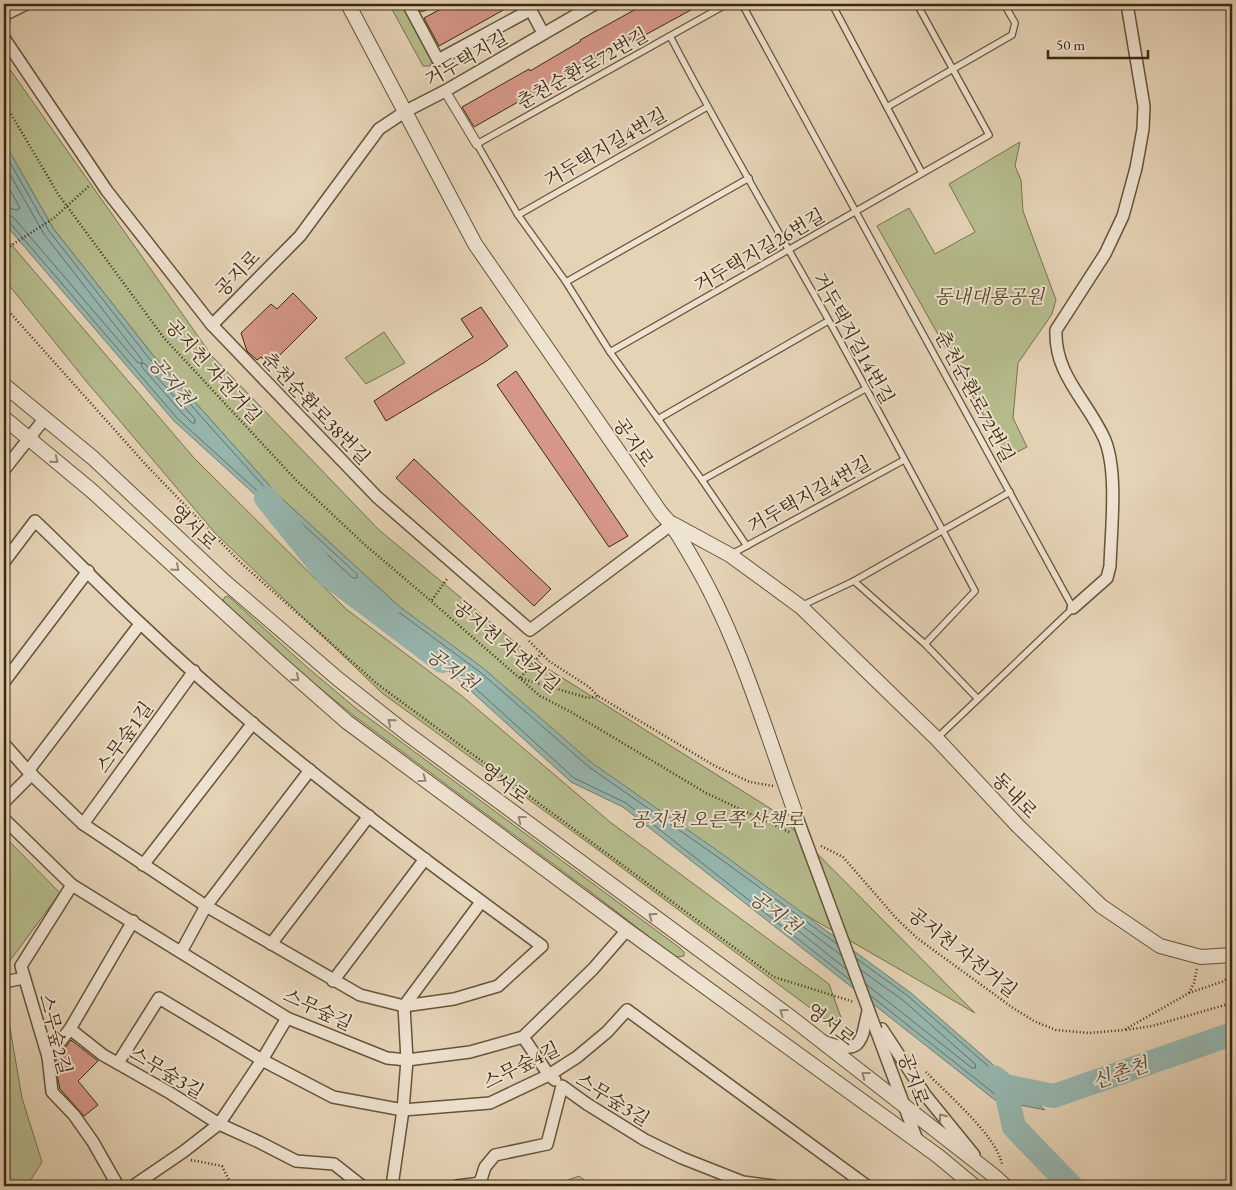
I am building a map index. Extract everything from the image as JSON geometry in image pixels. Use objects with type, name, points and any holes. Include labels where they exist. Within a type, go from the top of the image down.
[{"type":"street","points":[[4,15],[26,4]]},
{"type":"street","name":"공지로","points":[[348,4],[475,244],[661,513],[672,524],[709,586],[738,655],[795,812]]},
{"type":"street","points":[[408,4],[438,60],[529,7],[543,33]]},
{"type":"street","name":"거두택지길","points":[[406,112],[595,4]]},
{"type":"street","points":[[1073,608],[1107,578],[1110,566],[1112,463],[1104,439],[1065,374],[1055,343],[1056,330],[1105,254],[1123,216],[1136,168],[1143,128],[1144,106],[1127,4]]},
{"type":"street","name":"춘천순환로38번길","points":[[4,38],[107,192],[212,325],[377,497],[524,625]]},
{"type":"street","name":"거두택지길4번길","points":[[445,91],[477,144]]},
{"type":"street","name":"공지로","points":[[212,325],[300,236],[379,128],[406,112]]},
{"type":"street","name":"영서로","points":[[4,384],[93,458],[224,581],[338,679],[405,732],[822,1041],[1005,1186]]},
{"type":"street","points":[[4,418],[95,494],[266,651],[347,722],[627,930],[917,1140],[974,1186]]},
{"type":"street","points":[[4,470],[45,418]]},
{"type":"street","points":[[95,494],[95,485],[99,479],[114,478]]},
{"type":"street","points":[[4,562],[36,521],[140,624],[253,723],[310,770],[425,859],[542,946],[498,986],[454,999],[404,1006],[360,995],[206,906],[83,824],[30,773],[4,744]]},
{"type":"street","points":[[524,625],[530,630],[672,524]]},
{"type":"street","name":"동내로","points":[[672,524],[730,555],[801,606],[937,739],[1018,826],[1101,906],[1160,946],[1201,957],[1232,956]]},
{"type":"street","points":[[4,682],[88,572]]},
{"type":"street","points":[[4,802],[30,773],[140,624]]},
{"type":"street","name":"스무숲1길","points":[[83,824],[194,671]]},
{"type":"street","points":[[143,865],[253,723]]},
{"type":"street","points":[[181,952],[206,906],[310,770]]},
{"type":"street","points":[[795,812],[863,1007],[926,1096],[984,1168]]},
{"type":"street","points":[[271,944],[370,816]]},
{"type":"street","name":"스무숲길","points":[[4,818],[72,885],[287,1018],[387,1058],[407,1060],[470,1052],[523,1037],[593,969],[627,930]]},
{"type":"street","points":[[333,980],[425,859]]},
{"type":"street","name":"스무숲2길","points":[[72,885],[21,966],[48,1057],[52,1092],[74,1115],[93,1142],[118,1186]]},
{"type":"street","points":[[392,1186],[403,1110],[407,1060],[404,1006],[481,902]]},
{"type":"street","points":[[48,1057],[70,1029],[133,921]]},
{"type":"street","points":[[4,982],[24,978]]},
{"type":"street","name":"스무숲4길","points":[[118,1063],[159,998],[262,1060],[333,1097],[403,1110],[490,1103],[549,1075],[577,1057],[607,1032],[627,1010],[867,1186]]},
{"type":"street","points":[[822,1041],[837,1046],[850,1047],[858,1044],[863,1033],[863,1007]]},
{"type":"street","points":[[133,1186],[176,1157],[219,1124],[262,1060],[287,1018]]},
{"type":"street","name":"스무숲3길","points":[[70,1029],[104,1055],[219,1124],[260,1142],[296,1161],[334,1164],[362,1186]]},
{"type":"street","name":"공지로","points":[[879,1030],[917,1140]]},
{"type":"street","points":[[523,1037],[549,1075],[562,1086]]},
{"type":"street","name":"스무숲3길","points":[[457,1186],[480,1183],[485,1167],[495,1155],[548,1144],[562,1086],[645,1140],[682,1158],[742,1182],[774,1186]]},
{"type":"lane","name":"춘천순환로72번길","points":[[477,144],[727,4]]},
{"type":"lane","name":"춘천순환로72번길","points":[[742,4],[1073,608]]},
{"type":"lane","points":[[832,4],[922,173]]},
{"type":"lane","name":"거두택지길26번길","points":[[610,352],[989,134],[917,4]]},
{"type":"lane","points":[[888,107],[1012,36],[1015,23],[1004,4]]},
{"type":"lane","name":"거두택지길14번길","points":[[670,36],[707,107],[749,178],[975,591],[925,644]]},
{"type":"lane","name":"거두택지길4번길","points":[[518,214],[707,107]]},
{"type":"lane","name":"거두택지길4번길","points":[[477,144],[518,214],[566,282],[610,352],[747,546],[904,460]]},
{"type":"lane","points":[[566,282],[749,178]]},
{"type":"lane","points":[[658,419],[828,321]]},
{"type":"lane","points":[[702,480],[865,389]]},
{"type":"lane","points":[[801,606],[854,581],[1010,492]]},
{"type":"lane","points":[[730,555],[747,546]]},
{"type":"lane","points":[[854,581],[925,644],[978,699]]},
{"type":"lane","points":[[937,739],[1073,608]]},
{"type":"path","name":"공지천 자전거길","points":[[4,102],[67,206],[164,338],[296,480],[364,544],[540,696],[571,712],[706,793],[795,835]]},
{"type":"path","points":[[4,250],[54,218],[93,184]]},
{"type":"path","points":[[4,306],[146,466],[242,564],[376,683],[774,977],[863,1007]]},
{"type":"path","points":[[431,600],[448,580]]},
{"type":"path","points":[[524,625],[526,638],[549,661],[589,687],[598,696],[715,766],[750,782],[786,789]]},
{"type":"path","points":[[542,654],[520,678],[588,698],[598,696]]},
{"type":"path","name":"공지천 자전거길","points":[[821,846],[843,857],[896,918],[917,938],[1034,1021],[1056,1030],[1089,1033],[1124,1030],[1189,992],[1224,980],[1232,974]]},
{"type":"path","points":[[1189,992],[1194,983],[1201,957]]},
{"type":"path","points":[[1124,1030],[1152,1026],[1232,1003]]},
{"type":"path","points":[[926,1072],[986,1133],[1001,1157],[1002,1167]]},
{"type":"path","points":[[176,1157],[222,1166],[232,1186]]},
{"type":"green space","points":[[389,4],[402,4],[433,60],[430,66],[423,66]]},
{"type":"green space","name":"공지천 오른쪽 산책로","points":[[4,61],[212,356],[379,530],[545,667],[776,812],[975,1013],[693,850],[526,724],[278,495],[152,354],[53,228],[4,142]]},
{"type":"green space","name":"동내대룡공원","points":[[1020,142],[1015,166],[1021,180],[1023,211],[1056,300],[1052,314],[1018,363],[1013,418],[1027,447],[1007,457],[877,226],[909,208],[935,254],[975,232],[949,184]]},
{"type":"green space","points":[[4,236],[194,458],[346,609],[462,696],[610,822],[829,984],[842,1020],[829,1022],[594,847],[382,693],[215,533],[86,381],[4,279]]},
{"type":"green space","points":[[384,332],[405,363],[366,384],[345,358]]},
{"type":"green space","points":[[228,596],[358,710],[680,948],[684,952],[684,956],[675,957],[599,898],[353,715],[300,672],[225,603],[223,600]]},
{"type":"green space","points":[[4,836],[60,893],[9,962],[4,947]]},
{"type":"green space","points":[[4,993],[22,1098],[42,1162],[27,1186],[4,1186]]},
{"type":"green space","points":[[579,1176],[593,1186],[551,1186]]},
{"type":"water","points":[[4,142],[53,228],[152,354],[278,495],[400,607],[483,668],[592,763],[725,856],[911,993],[1045,1110],[995,1100],[623,807],[571,782],[174,421],[4,223]]},
{"type":"building","points":[[450,4],[514,4],[439,46],[424,18]]},
{"type":"building","points":[[645,4],[702,4],[645,35],[643,32],[519,104],[518,102],[474,127],[462,107],[529,69],[530,71],[580,40]]},
{"type":"building","points":[[293,293],[317,318],[270,365],[261,357],[257,360],[247,351],[241,333],[271,304],[277,309]]},
{"type":"building","points":[[481,307],[508,346],[485,362],[386,421],[374,401],[473,337],[461,319]]},
{"type":"building","points":[[516,371],[628,536],[609,547],[497,385]]},
{"type":"building","points":[[414,459],[551,589],[534,606],[396,478]]},
{"type":"building","points":[[71,1040],[98,1061],[78,1081],[98,1105],[84,1116],[60,1089],[58,1080],[56,1059]]},
{"type":"waterway","name":"공지천","points":[[266,498],[328,575],[442,661]]},
{"type":"waterway","name":"신촌천","points":[[994,1077],[1005,1086],[1054,1096],[1232,1034]]},
{"type":"waterway","points":[[1005,1086],[1014,1127],[1071,1186]]}]
